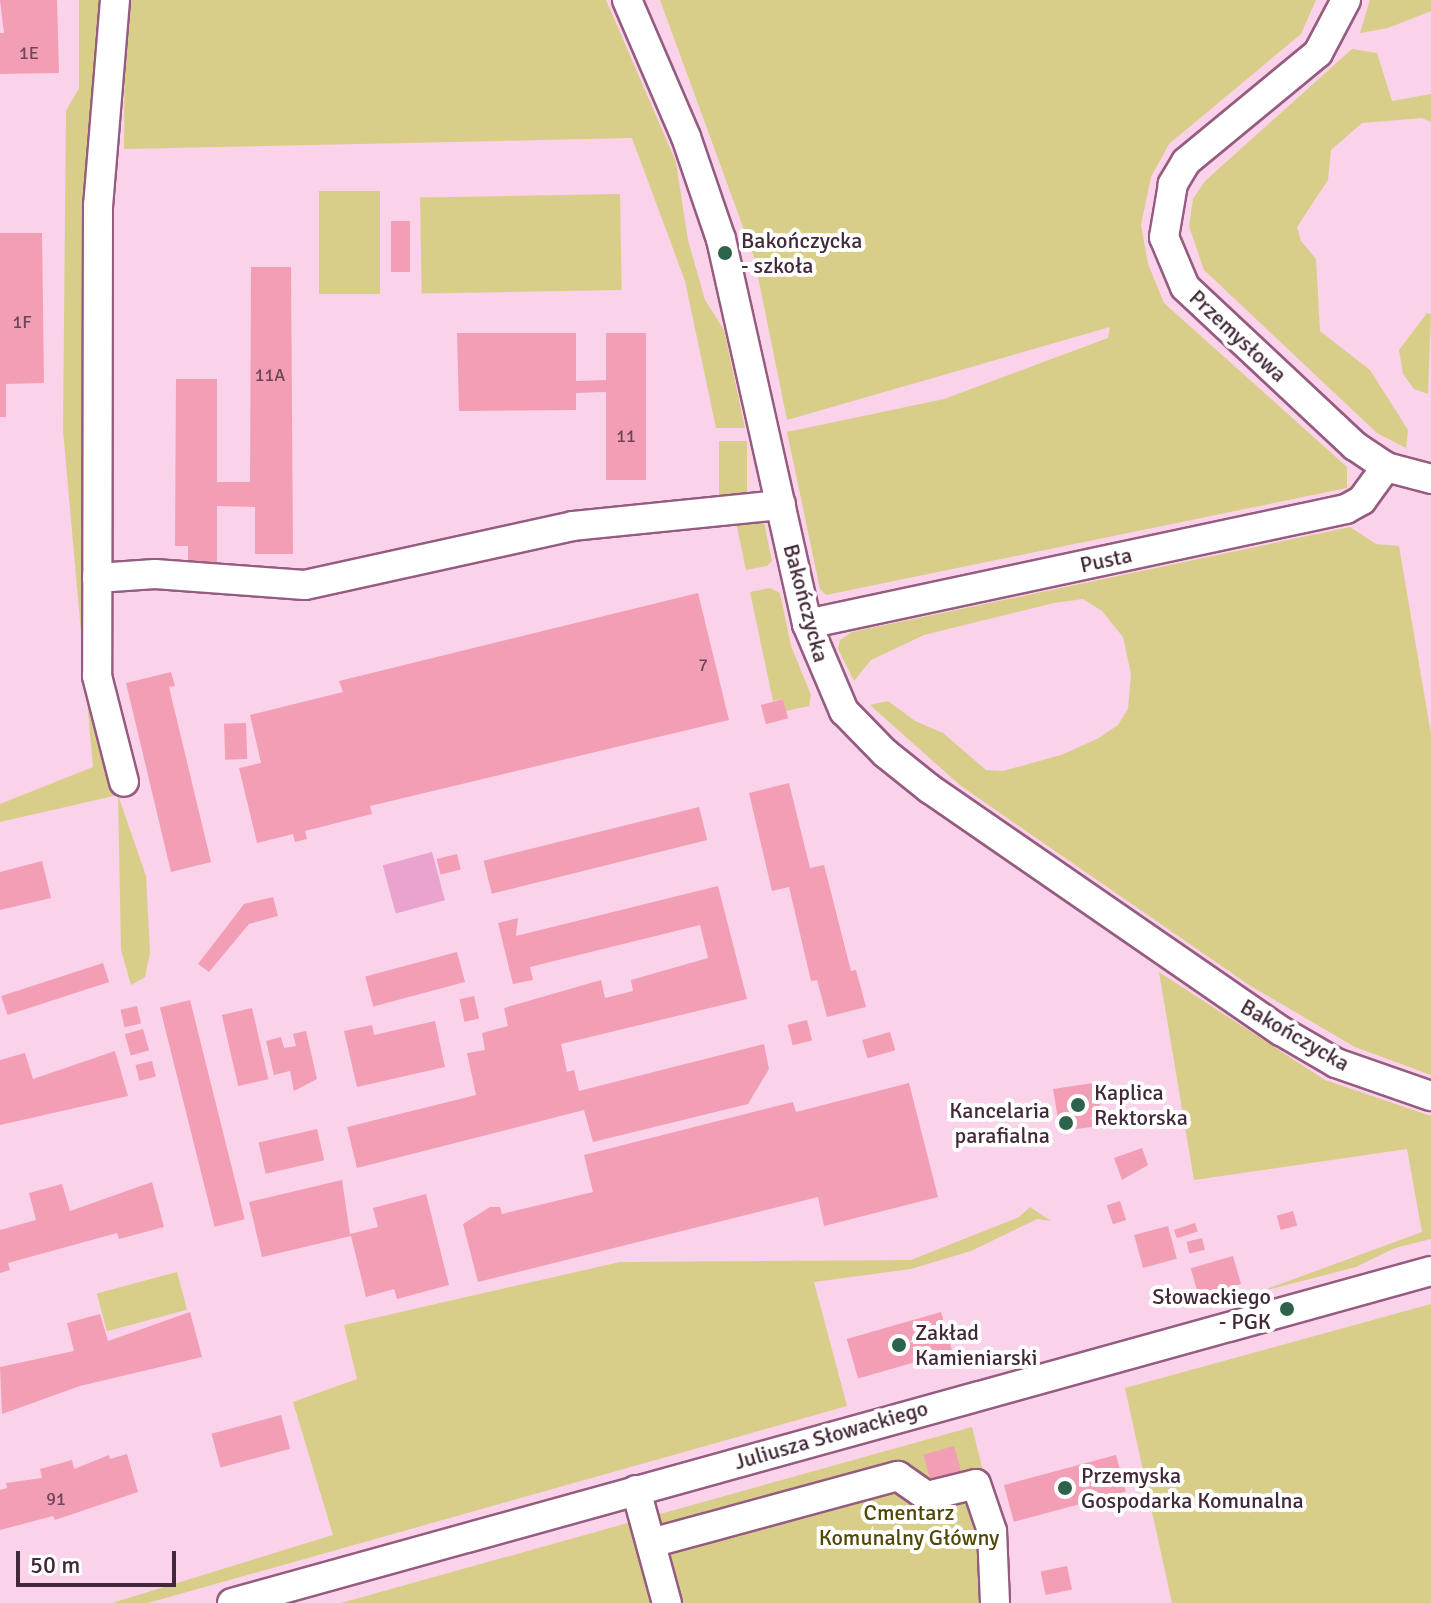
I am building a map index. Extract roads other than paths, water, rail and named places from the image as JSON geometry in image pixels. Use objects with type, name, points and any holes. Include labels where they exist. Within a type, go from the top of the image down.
[{"type":"street","points":[[115,0],[98,205],[97,676],[124,782]]},
{"type":"street","name":"Bakończycka","points":[[627,0],[686,137],[721,239],[807,624],[844,711],[885,753],[930,789],[1281,1031],[1336,1063],[1431,1096]]},
{"type":"street","name":"Przemysłowa","points":[[1346,0],[1318,53],[1186,162],[1173,184],[1164,237],[1185,287],[1355,446],[1386,467],[1431,479]]},
{"type":"street","name":"Pusta","points":[[807,624],[1335,512],[1362,500],[1386,467]]},
{"type":"street","points":[[97,578],[155,574],[305,585],[573,526],[781,505]]},
{"type":"street","name":"Juliusza Słowackiego","points":[[232,1603],[1431,1271]]},
{"type":"street","points":[[651,1543],[898,1476],[927,1496],[976,1484],[992,1531],[995,1603]]},
{"type":"street","points":[[636,1490],[667,1603]]},
{"type":"place","name":"Bakończycka - szkoła","points":[[725,253]]},
{"type":"place","name":"Kaplica Rektorska","points":[[1078,1105]]},
{"type":"place","name":"Kancelaria parafialna","points":[[1066,1123]]},
{"type":"place","name":"Słowackiego - PGK","points":[[1287,1309]]},
{"type":"place","name":"Zakład Kamieniarski","points":[[899,1345]]},
{"type":"place","name":"Przemyska Gospodarka Komunalna","points":[[1065,1488]]},
{"type":"park label","name":"Cmentarz Komunalny Główny","points":[[909,1524]]}]
